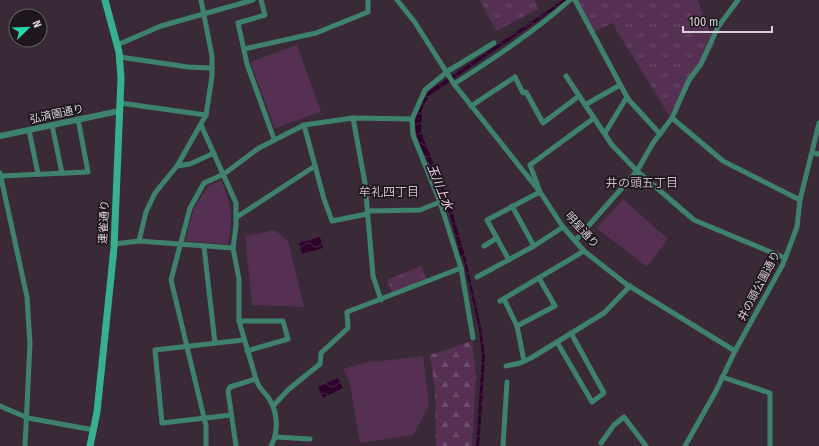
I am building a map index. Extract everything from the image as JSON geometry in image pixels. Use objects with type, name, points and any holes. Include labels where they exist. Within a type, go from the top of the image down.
[{"type":"main road","name":"連雀通り","points":[[90,446],[94,430],[102,371],[114,244],[120,103],[120,57],[105,0]]},
{"type":"street","points":[[139,241],[146,212],[155,193],[177,166],[188,143],[202,125],[206,115],[212,68],[212,56],[201,0]]},
{"type":"street","points":[[118,45],[161,26],[253,0]]},
{"type":"street","points":[[261,0],[265,15],[238,23],[247,64],[274,140]]},
{"type":"street","points":[[244,49],[304,36],[368,12],[368,0]]},
{"type":"street","points":[[398,0],[414,21],[447,75]]},
{"type":"street","points":[[453,83],[500,54],[545,22],[570,0]]},
{"type":"street","points":[[575,0],[627,97],[660,134]]},
{"type":"street","points":[[575,241],[637,171],[672,118],[689,80],[701,64],[718,27],[738,0]]},
{"type":"street","points":[[473,338],[461,268],[440,202],[413,134],[412,119],[425,90],[494,43]]},
{"type":"street","points":[[120,57],[188,67],[212,68]]},
{"type":"street","name":"明星通り","points":[[447,75],[540,192],[563,227],[584,251],[630,286],[735,351]]},
{"type":"street","points":[[566,76],[605,133],[612,146],[637,171],[694,220],[785,258]]},
{"type":"street","points":[[471,106],[515,77],[523,93],[526,92],[542,123],[579,96]]},
{"type":"street","points":[[585,105],[620,85]]},
{"type":"street","points":[[605,133],[627,97]]},
{"type":"street","points":[[120,103],[206,115]]},
{"type":"street","name":"弘済園通り","points":[[0,136],[119,111]]},
{"type":"street","points":[[206,446],[206,426],[171,280],[190,208],[204,183],[224,174],[259,148],[304,125],[352,118],[412,119]]},
{"type":"street","points":[[352,118],[365,183],[373,276],[381,300]]},
{"type":"street","points":[[508,260],[487,220],[540,192],[530,165],[594,118]]},
{"type":"street","points":[[672,118],[723,161],[800,200]]},
{"type":"street","points":[[25,446],[30,344],[27,297],[0,175],[88,172],[78,120]]},
{"type":"street","name":"井の頭公園通り","points":[[685,446],[785,258],[797,227],[800,200],[813,153],[819,123]]},
{"type":"street","points":[[52,125],[62,173]]},
{"type":"street","points":[[202,125],[236,203],[237,217],[233,248],[240,279],[239,321],[256,379],[260,388],[273,406],[277,429],[276,437],[271,446]]},
{"type":"street","points":[[304,125],[332,221],[367,212],[420,210],[440,202]]},
{"type":"street","points":[[29,130],[38,174]]},
{"type":"street","points":[[177,166],[190,164],[214,153]]},
{"type":"street","points":[[813,153],[819,154]]},
{"type":"street","points":[[237,217],[315,166]]},
{"type":"street","points":[[512,206],[534,246]]},
{"type":"street","points":[[477,277],[534,246],[563,227]]},
{"type":"street","points":[[484,246],[497,238]]},
{"type":"street","points":[[114,244],[139,241],[233,248]]},
{"type":"street","points":[[204,247],[215,343]]},
{"type":"street","points":[[524,362],[517,326],[502,300],[584,251]]},
{"type":"street","points":[[273,406],[289,389],[320,364],[321,353],[348,328],[347,312],[461,268]]},
{"type":"street","points":[[517,326],[555,306],[539,278]]},
{"type":"street","points":[[506,366],[524,362],[606,311],[630,286]]},
{"type":"street","points":[[239,321],[284,321],[288,338],[247,351]]},
{"type":"street","points":[[557,342],[592,402],[604,393],[571,333]]},
{"type":"street","points":[[231,415],[162,423],[155,350],[244,340]]},
{"type":"street","points":[[722,377],[770,393],[770,446]]},
{"type":"street","points":[[236,446],[228,391],[230,387],[256,379]]},
{"type":"street","points":[[503,446],[507,382]]},
{"type":"street","points":[[0,406],[26,417],[94,430]]},
{"type":"street","points":[[601,442],[614,425],[624,417],[646,446]]},
{"type":"street","points":[[276,437],[310,438]]},
{"type":"green space","points":[[480,0],[534,0],[539,9],[496,31]]},
{"type":"green space","points":[[577,0],[697,0],[715,44],[669,115],[612,23],[594,32]]},
{"type":"green space","points":[[297,45],[321,112],[275,128],[250,62]]},
{"type":"green space","points":[[221,180],[228,198],[231,212],[231,226],[228,244],[185,241],[194,208],[208,187]]},
{"type":"green space","points":[[623,199],[668,239],[647,267],[597,228]]},
{"type":"green space","points":[[275,230],[288,241],[304,307],[252,305],[245,236]]},
{"type":"green space","points":[[421,266],[427,281],[393,295],[387,280]]},
{"type":"green space","points":[[472,341],[476,376],[472,446],[436,446],[435,390],[430,355]]},
{"type":"green space","points":[[423,356],[429,406],[413,435],[360,443],[350,383],[343,369],[375,360],[375,362]]},
{"type":"water","name":"玉川上水","points":[[563,0],[568,0],[429,96],[422,109],[421,132],[451,207],[465,256],[481,327],[485,356],[479,446],[476,446],[482,357],[479,329],[463,258],[460,255],[446,203],[434,173],[418,140],[415,123],[417,113],[429,91]]},
{"type":"water","points":[[320,237],[323,248],[302,254],[299,243]]},
{"type":"water","points":[[338,378],[343,388],[323,398],[318,387]]},
{"type":"district","name":"井の頭五丁目","points":[[642,183]]},
{"type":"district","name":"牟礼四丁目","points":[[389,192]]}]
